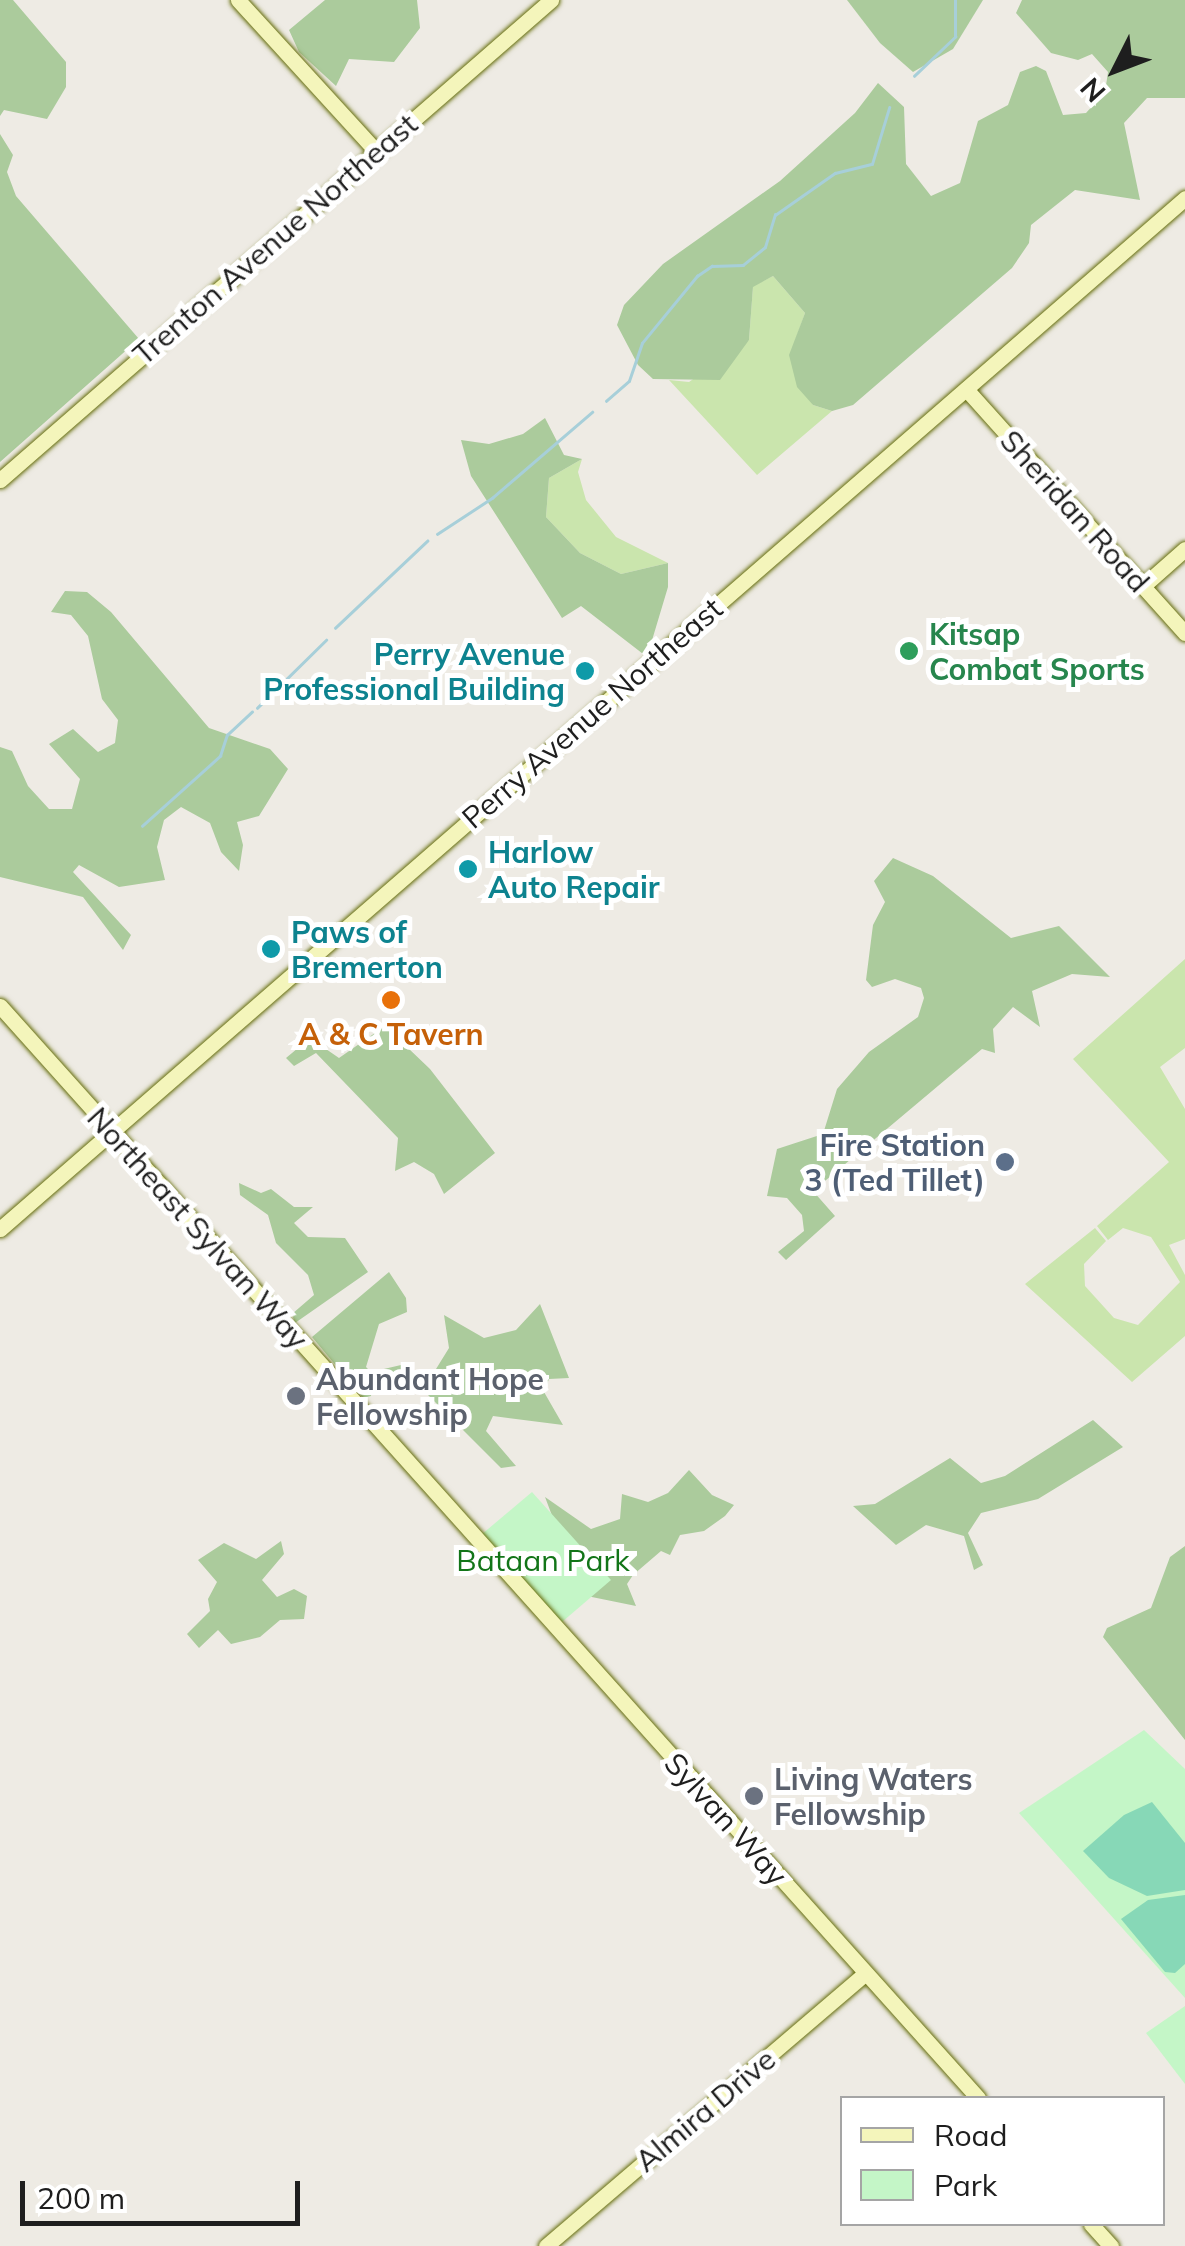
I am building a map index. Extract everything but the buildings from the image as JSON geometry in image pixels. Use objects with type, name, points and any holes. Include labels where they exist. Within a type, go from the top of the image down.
[{"type":"main road","points":[[238,0],[376,151]]},
{"type":"main road","name":"Trenton Avenue Northeast","points":[[0,480],[551,0]]},
{"type":"main road","name":"Perry Avenue Northeast","points":[[0,1229],[1185,198]]},
{"type":"main road","name":"Sheridan Road","points":[[966,388],[1185,632]]},
{"type":"main road","points":[[1144,586],[1185,549]]},
{"type":"main road","name":"Northeast Sylvan Way","points":[[0,1006],[475,1540]]},
{"type":"main road","name":"Sylvan Way","points":[[475,1540],[976,2096]]},
{"type":"main road","name":"Almira Drive","points":[[546,2246],[865,1974]]},
{"type":"main road","points":[[1093,2226],[1111,2246]]},
{"type":"green space","points":[[0,0],[13,0],[66,62],[66,87],[47,119],[4,110],[0,116]]},
{"type":"green space","points":[[325,0],[417,0],[420,28],[394,62],[349,59],[336,86],[299,52],[289,30]]},
{"type":"green space","points":[[847,0],[983,0],[953,49],[913,72],[880,43]]},
{"type":"green space","points":[[1022,0],[1185,0],[1185,98],[1147,98],[1124,123],[1140,200],[1075,190],[1031,225],[1029,243],[1012,268],[853,405],[832,411],[813,405],[797,387],[789,355],[805,313],[773,276],[753,287],[749,340],[720,380],[653,379],[638,365],[617,325],[624,305],[663,264],[780,181],[855,113],[878,83],[904,107],[906,164],[931,196],[960,183],[978,121],[1008,105],[1020,72],[1036,66],[1046,71],[1063,115],[1086,113],[1105,92],[1108,72],[1092,54],[1078,60],[1051,53],[1016,13]]},
{"type":"green space","points":[[0,134],[13,155],[7,172],[16,196],[139,339],[0,462]]},
{"type":"green space","points":[[773,276],[805,313],[790,355],[813,405],[832,411],[757,475],[669,380],[689,382],[749,340],[753,286]]},
{"type":"green space","points":[[545,418],[564,455],[582,459],[549,478],[546,517],[580,553],[621,574],[668,563],[668,587],[647,657],[581,606],[562,618],[471,476],[461,440],[489,444],[523,434]]},
{"type":"green space","points":[[582,459],[578,472],[586,500],[616,537],[668,563],[621,574],[580,553],[546,517],[549,478]]},
{"type":"green space","points":[[65,591],[87,592],[111,612],[209,728],[270,749],[288,769],[259,816],[237,822],[243,845],[239,871],[221,852],[210,823],[181,807],[164,820],[157,847],[165,880],[119,887],[79,865],[73,872],[131,935],[123,950],[83,897],[0,877],[0,747],[12,751],[28,786],[49,809],[72,809],[80,779],[49,744],[73,729],[98,752],[115,743],[118,720],[102,699],[88,636],[71,615],[51,612]]},
{"type":"green space","points":[[893,858],[933,876],[1011,938],[1059,926],[1110,977],[1072,974],[1032,991],[1040,1027],[1013,1007],[993,1029],[995,1053],[982,1049],[813,1191],[835,1216],[786,1260],[778,1252],[804,1231],[802,1215],[787,1198],[767,1196],[777,1149],[823,1134],[837,1089],[869,1052],[918,1017],[924,998],[921,988],[895,979],[872,987],[866,980],[873,925],[885,902],[874,881]]},
{"type":"green space","points":[[1185,959],[1185,1048],[1160,1067],[1185,1109],[1185,1239],[1169,1245],[1185,1275],[1185,1336],[1132,1382],[1025,1284],[1095,1228],[1106,1241],[1084,1264],[1085,1286],[1114,1318],[1138,1325],[1180,1282],[1151,1237],[1123,1228],[1108,1240],[1097,1226],[1169,1162],[1073,1059]]},
{"type":"green space","points":[[385,1026],[430,1069],[495,1153],[444,1194],[434,1174],[414,1162],[395,1171],[398,1138],[316,1053],[294,1066],[286,1058],[310,1038],[339,1058]]},
{"type":"green space","points":[[239,1183],[261,1193],[271,1189],[294,1207],[313,1207],[294,1223],[308,1237],[345,1238],[368,1272],[295,1323],[292,1314],[314,1295],[308,1275],[276,1243],[268,1215],[240,1195]]},
{"type":"green space","points":[[389,1272],[406,1298],[407,1312],[379,1324],[366,1367],[371,1372],[401,1365],[405,1371],[373,1381],[371,1396],[363,1398],[312,1337]]},
{"type":"green space","points":[[540,1304],[569,1378],[549,1379],[544,1392],[563,1425],[493,1416],[486,1431],[516,1466],[501,1468],[423,1390],[449,1348],[444,1315],[484,1338],[516,1330]]},
{"type":"green space","points":[[1093,1420],[1123,1447],[1038,1499],[981,1513],[968,1533],[983,1565],[974,1570],[964,1536],[926,1525],[896,1545],[853,1506],[875,1504],[950,1458],[981,1483],[1005,1476]]},
{"type":"green space","points":[[689,1470],[712,1495],[734,1505],[725,1516],[704,1531],[680,1535],[670,1555],[661,1551],[633,1575],[627,1584],[636,1606],[582,1595],[545,1497],[591,1529],[620,1519],[622,1494],[648,1502],[668,1493]]},
{"type":"green space","name":"Bataan Park","points":[[532,1492],[611,1580],[555,1628],[475,1540]]},
{"type":"green space","points":[[281,1541],[284,1554],[262,1580],[277,1597],[294,1589],[307,1596],[304,1619],[280,1620],[260,1637],[231,1644],[218,1630],[199,1648],[187,1634],[210,1611],[208,1599],[217,1582],[198,1560],[224,1543],[256,1559]]},
{"type":"green space","points":[[1185,1546],[1185,1740],[1103,1637],[1107,1628],[1151,1608],[1170,1557]]},
{"type":"green space","points":[[1144,1730],[1185,1769],[1185,1998],[1019,1813]]},
{"type":"green space","points":[[1152,1802],[1185,1843],[1185,1890],[1147,1896],[1109,1878],[1083,1851],[1124,1815]]},
{"type":"green space","points":[[1185,1895],[1185,1964],[1175,1973],[1165,1972],[1121,1919],[1148,1900]]},
{"type":"green space","points":[[1185,2006],[1185,2084],[1146,2033]]},
{"type":"waterway","points":[[914,76],[955,37],[955,0]]},
{"type":"waterway","points":[[606,401],[629,381],[642,343],[697,276],[712,266],[743,265],[765,247],[775,215],[835,173],[872,164],[889,108]]},
{"type":"waterway","points":[[437,534],[492,498],[592,412]]},
{"type":"waterway","points":[[335,628],[427,541]]},
{"type":"waterway","points":[[257,708],[326,640]]},
{"type":"waterway","points":[[142,826],[220,756],[227,735],[252,712]]},
{"type":"place","name":"Kitsap Combat Sports","points":[[909,651]]},
{"type":"place","name":"Perry Avenue Professional Building","points":[[585,671]]},
{"type":"place","name":"Harlow Auto Repair","points":[[468,869]]},
{"type":"place","name":"Paws of Bremerton","points":[[271,949]]},
{"type":"place","name":"A & C Tavern","points":[[391,1000]]},
{"type":"place","name":"Fire Station 3 (Ted Tillet)","points":[[1005,1162]]},
{"type":"place","name":"Abundant Hope Fellowship","points":[[296,1396]]},
{"type":"place","name":"Living Waters Fellowship","points":[[754,1796]]}]
